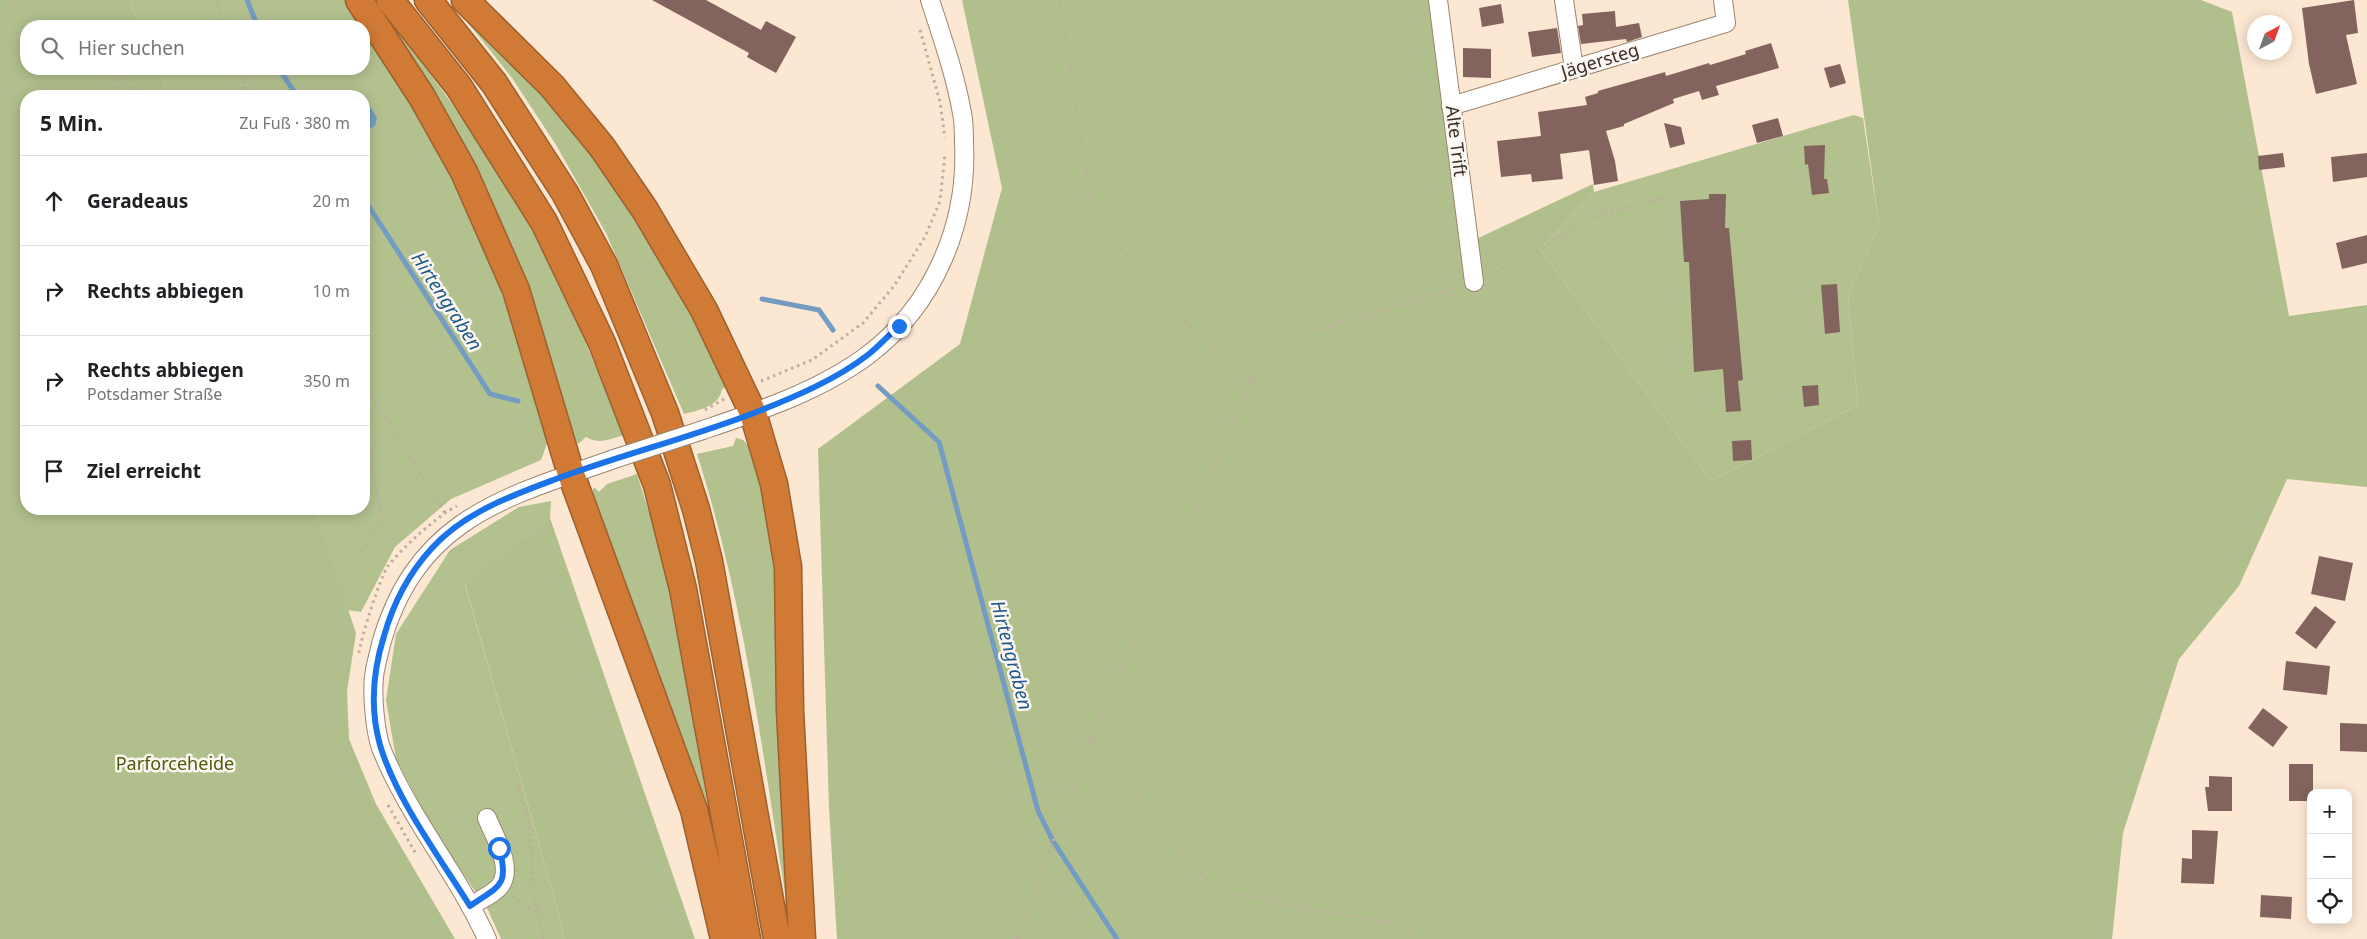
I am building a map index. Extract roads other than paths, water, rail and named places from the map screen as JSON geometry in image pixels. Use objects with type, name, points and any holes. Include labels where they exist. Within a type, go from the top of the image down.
[{"type":"highway","points":[[358,0],[422,97],[464,172],[516,290],[571,474],[694,810],[724,939]]},
{"type":"highway","points":[[390,0],[459,87],[544,222],[602,343],[656,485],[683,589],[747,939]]},
{"type":"highway","points":[[428,0],[494,83],[565,192],[616,291],[665,413],[696,509],[709,560],[777,939]]},
{"type":"highway","points":[[465,0],[552,86],[602,147],[645,210],[704,310],[753,413],[774,484],[788,567],[790,711],[802,939]]},
{"type":"street","points":[[487,939],[470,906],[399,789],[380,745],[375,712],[374,677],[390,615],[402,590],[433,547],[455,528],[501,499],[617,458],[701,422],[753,413],[819,384],[868,355],[905,318],[923,295],[945,257],[963,194],[965,164],[963,114],[930,0]]},
{"type":"street","name":"Alte Trift","points":[[1438,0],[1474,282]]},
{"type":"street","points":[[1564,0],[1574,69]]},
{"type":"street","name":"Jägersteg","points":[[1451,106],[1726,23],[1723,0]]},
{"type":"street","points":[[470,906],[500,886],[505,869],[487,818]]},
{"type":"water","points":[[370,106],[377,118],[375,126],[370,128]]},
{"type":"waterway","name":"Hirtengraben","points":[[247,0],[255,20]]},
{"type":"waterway","name":"Hirtengraben","points":[[283,75],[293,90]]},
{"type":"waterway","name":"Hirtengraben","points":[[370,208],[490,394],[518,401]]},
{"type":"waterway","name":"Hirtengraben","points":[[762,299],[819,310],[833,330]]},
{"type":"waterway","name":"Hirtengraben","points":[[878,386],[939,442],[1038,811],[1053,841],[1117,939]]},
{"type":"park label","name":"Parforceheide","points":[[175,764]]}]
